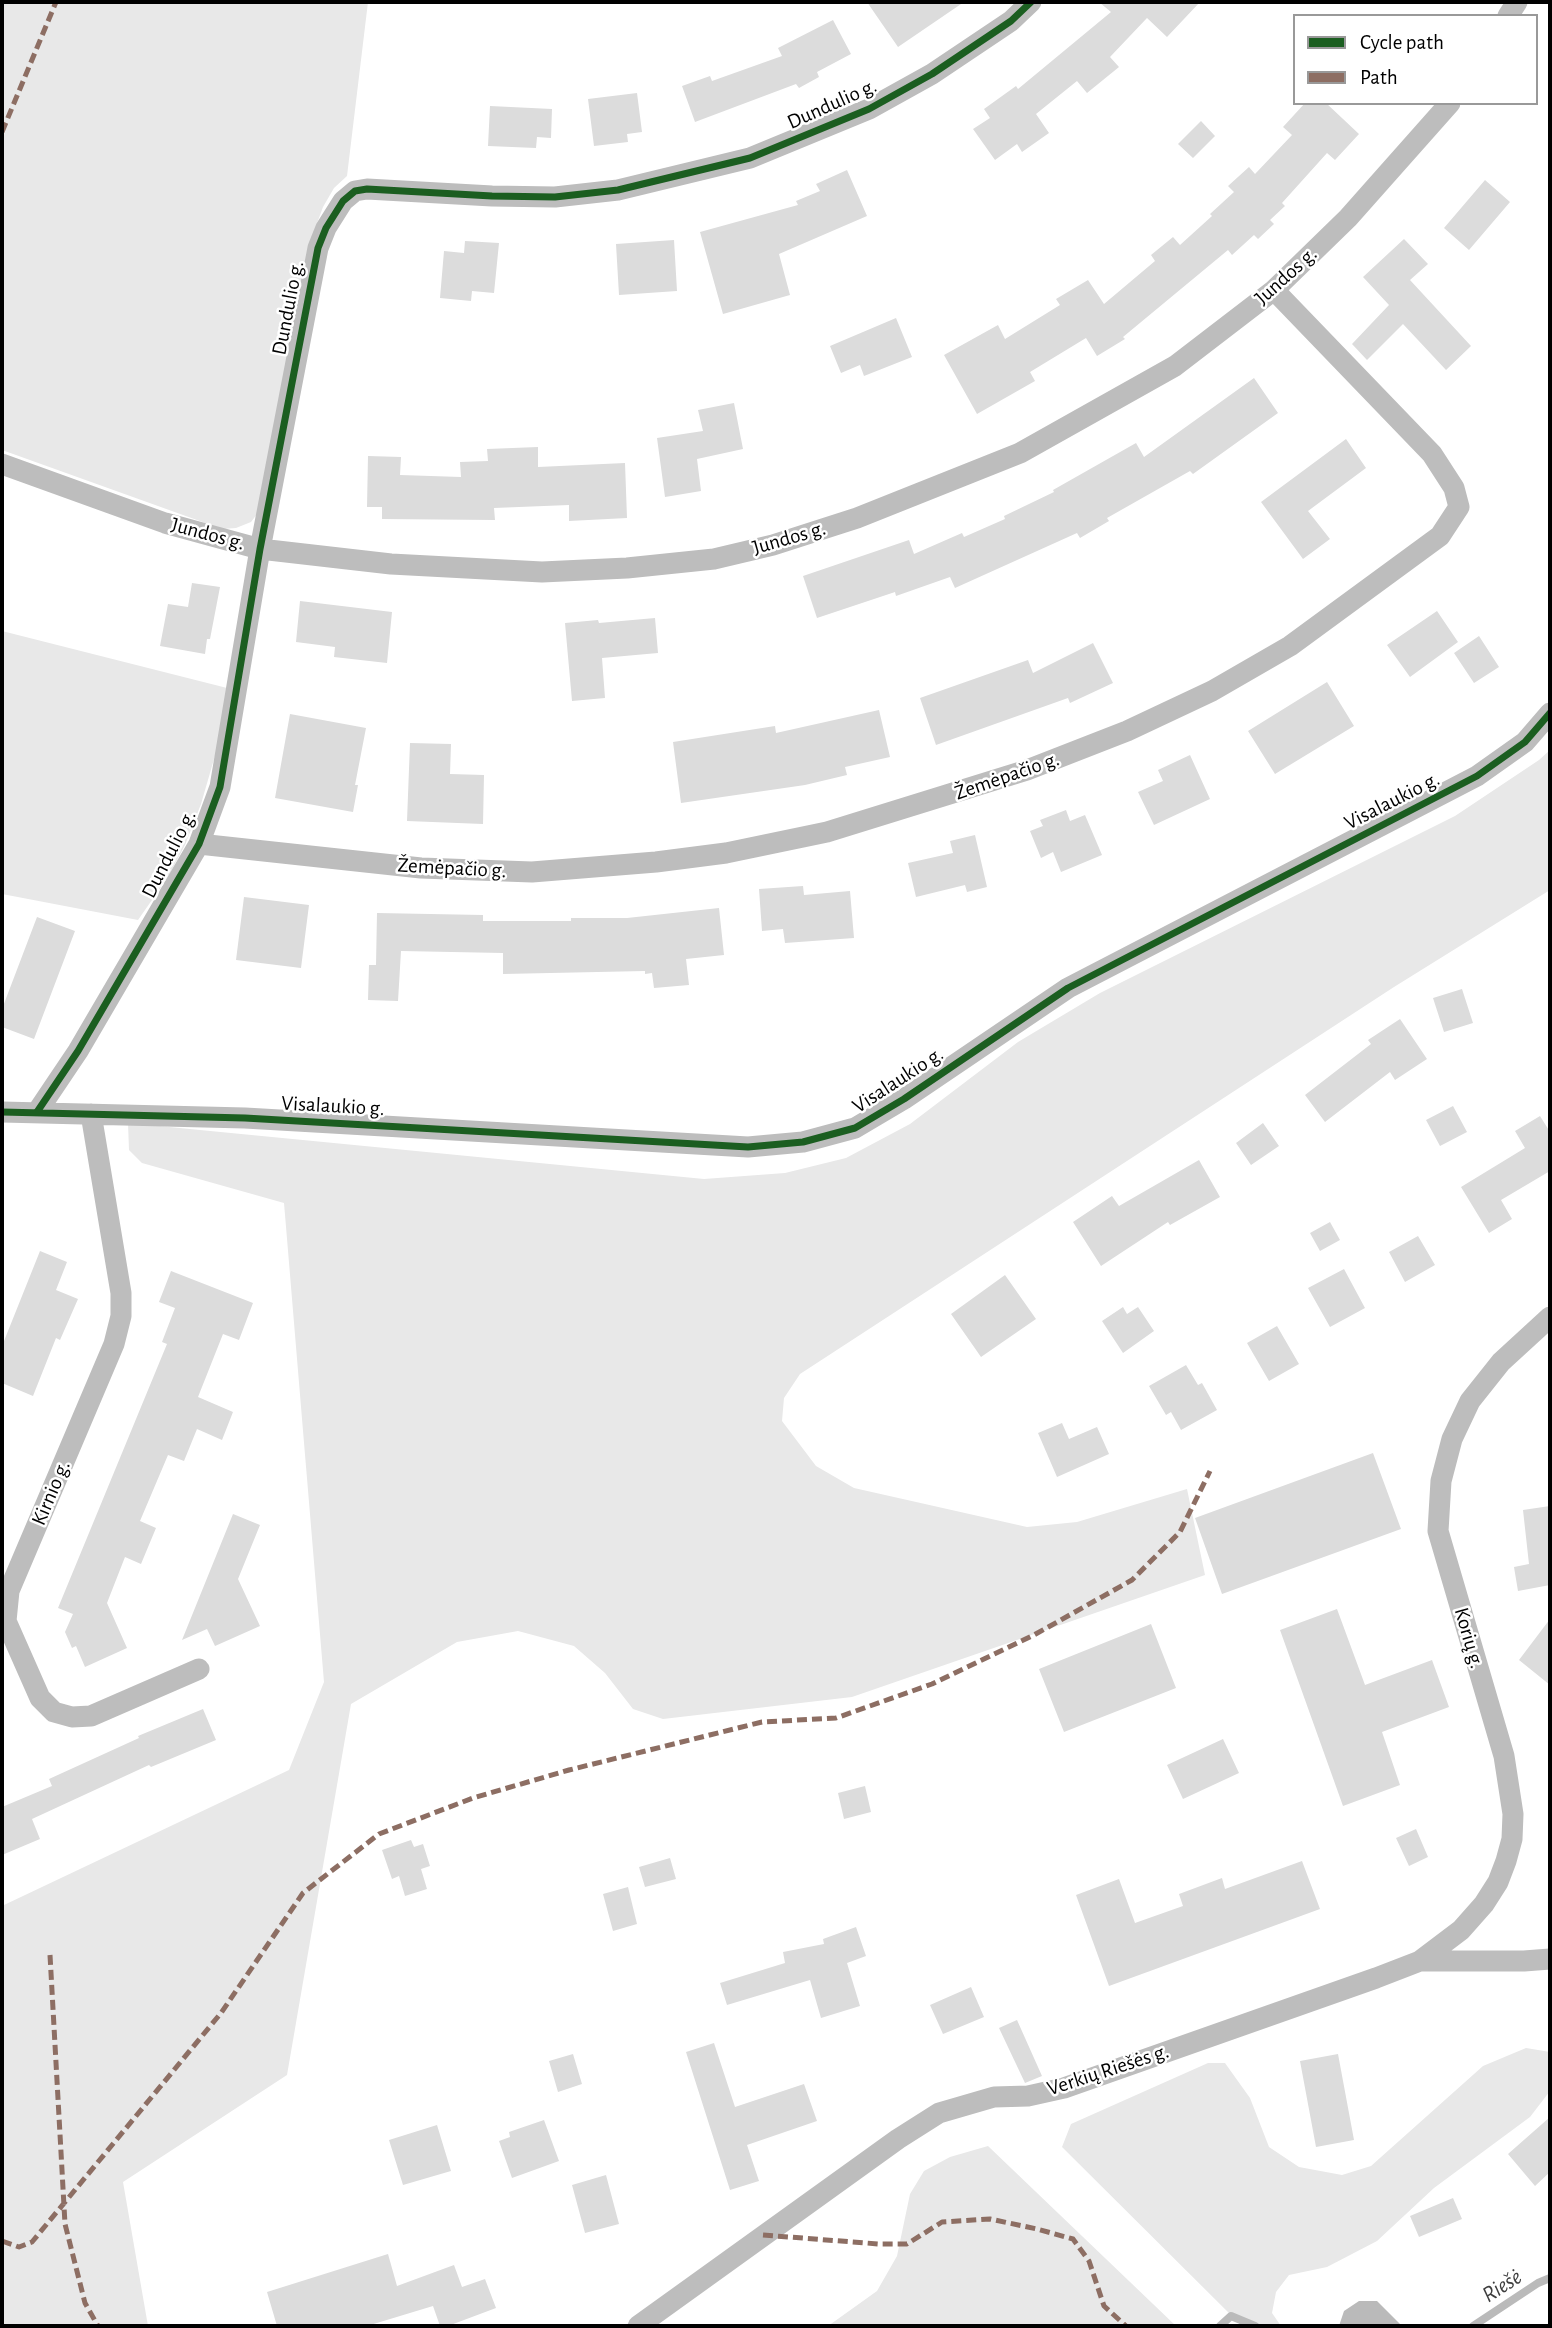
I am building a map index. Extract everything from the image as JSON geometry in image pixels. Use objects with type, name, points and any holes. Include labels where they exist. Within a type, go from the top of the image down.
[{"type":"street","name":"Dundulio g.","points":[[37,1112],[78,1051],[199,844],[220,787],[260,549],[317,248],[343,201],[355,191],[367,189],[492,197],[555,197],[618,190],[750,158],[869,109],[932,74],[1011,21],[1031,2]]},
{"type":"street","name":"Jundos g.","points":[[2,464],[165,523],[260,549],[391,564],[541,572],[628,568],[714,559],[773,545],[857,518],[1020,453],[1175,366],[1274,290],[1348,218],[1448,105]]},
{"type":"street","name":"Žemėpačio g.","points":[[199,844],[421,868],[532,872],[656,862],[726,853],[827,832],[1027,770],[1127,731],[1212,691],[1290,646],[1440,536],[1459,507],[1454,488],[1432,454],[1274,290]]},
{"type":"street","name":"Visalaukio g.","points":[[2,1112],[246,1118],[748,1147],[803,1143],[855,1128],[904,1099],[1068,988],[1477,776],[1525,742],[1550,713]]},
{"type":"street","name":"Kirnio g.","points":[[91,1114],[121,1293],[121,1316],[114,1344],[9,1591],[6,1621],[40,1698],[54,1712],[72,1717],[91,1716],[199,1669]]},
{"type":"street","name":"Korių g.","points":[[1420,1961],[1461,1930],[1484,1904],[1498,1881],[1512,1839],[1513,1814],[1504,1756],[1438,1531],[1441,1481],[1452,1439],[1470,1401],[1502,1362],[1550,1317]]},
{"type":"street","name":"Verkių Riešės g.","points":[[638,2326],[898,2139],[939,2113],[994,2097],[1028,2096],[1064,2088],[1420,1961],[1550,1959]]},
{"type":"shaded area","points":[[2,2],[368,2],[347,176],[334,188],[316,226],[260,510],[251,522],[236,528],[222,529],[2,450]]},
{"type":"shaded area","points":[[2,631],[231,689],[223,728],[201,804],[185,845],[168,877],[138,920],[2,894]]},
{"type":"shaded area","points":[[1550,750],[1550,890],[1394,987],[800,1374],[784,1398],[782,1421],[816,1466],[854,1488],[1027,1527],[1077,1522],[1187,1489],[1205,1575],[852,1697],[663,1719],[633,1709],[605,1673],[574,1646],[518,1631],[457,1642],[351,1704],[287,2075],[123,2182],[148,2326],[2,2326],[2,1904],[289,1770],[324,1682],[284,1203],[142,1163],[129,1150],[128,1123],[704,1179],[785,1173],[846,1158],[910,1124],[1018,1042],[1100,993],[1455,816]]},
{"type":"shaded area","points":[[1526,2048],[1550,2052],[1550,2091],[1530,2117],[1434,2188],[1377,2241],[1327,2267],[1289,2275],[1276,2292],[1272,2313],[1281,2326],[1242,2326],[1062,2147],[1071,2124],[1208,2063],[1225,2063],[1250,2098],[1269,2147],[1299,2167],[1342,2175],[1371,2166],[1483,2066]]},
{"type":"shaded area","points":[[988,2146],[1176,2326],[828,2326],[877,2291],[897,2256],[910,2194],[924,2171],[950,2157]]},
{"type":"shaded area","points":[[1359,2301],[1377,2301],[1402,2326],[1339,2326],[1344,2311]]},
{"type":"building","points":[[867,2],[964,2],[898,47]]},
{"type":"building","points":[[1099,2],[1200,2],[1167,37],[1147,18],[1110,57],[1119,67],[1087,93],[1077,81],[1036,114],[1049,133],[1022,152],[1017,144],[995,160],[973,129],[990,118],[984,109],[1016,86],[1018,89],[1111,12]]},
{"type":"building","points":[[833,20],[851,54],[817,72],[819,77],[799,88],[796,84],[695,122],[682,86],[710,76],[712,81],[782,56],[778,48]]},
{"type":"building","points":[[637,93],[642,132],[627,134],[628,142],[594,146],[588,99]]},
{"type":"building","points":[[1303,105],[1328,105],[1359,134],[1335,160],[1327,153],[1282,203],[1285,206],[1270,220],[1274,224],[1258,239],[1254,235],[1232,255],[1228,250],[1123,337],[1125,339],[1097,356],[1086,338],[1030,372],[1035,381],[977,414],[944,355],[998,325],[1005,339],[1060,305],[1056,299],[1088,280],[1104,304],[1155,261],[1151,255],[1173,237],[1180,245],[1212,216],[1210,214],[1234,192],[1228,186],[1249,167],[1255,174],[1292,135],[1283,127]]},
{"type":"building","points":[[490,106],[552,109],[551,138],[537,137],[536,148],[488,146]]},
{"type":"building","points":[[1201,121],[1215,136],[1193,158],[1178,144]]},
{"type":"building","points":[[847,170],[867,216],[779,254],[790,295],[723,314],[700,232],[798,205],[796,201],[820,191],[816,184]]},
{"type":"building","points":[[1485,180],[1510,202],[1469,250],[1444,228]]},
{"type":"building","points":[[1404,239],[1428,264],[1410,280],[1471,346],[1446,370],[1403,324],[1367,360],[1352,344],[1389,305],[1363,277]]},
{"type":"building","points":[[674,240],[677,291],[619,295],[616,244]]},
{"type":"building","points":[[465,241],[499,243],[494,293],[472,291],[471,301],[440,298],[444,251],[464,253]]},
{"type":"building","points":[[896,318],[912,357],[864,376],[860,365],[841,373],[830,346]]},
{"type":"building","points":[[1254,378],[1278,413],[1193,474],[1190,471],[1107,518],[1109,521],[1080,538],[1077,533],[955,588],[950,577],[896,596],[895,592],[817,618],[803,576],[909,540],[914,554],[962,533],[964,537],[1005,519],[1004,516],[1054,492],[1053,490],[1136,443],[1144,457]]},
{"type":"building","points":[[734,403],[743,449],[697,459],[701,491],[665,497],[657,438],[703,431],[698,410]]},
{"type":"building","points":[[1346,439],[1366,468],[1308,511],[1330,539],[1303,559],[1261,502]]},
{"type":"building","points":[[538,447],[538,467],[625,463],[627,518],[569,521],[569,505],[494,508],[495,520],[382,519],[382,507],[367,507],[368,456],[401,457],[400,475],[461,477],[460,462],[488,461],[487,449]]},
{"type":"building","points":[[192,583],[220,587],[205,654],[160,646],[168,604],[188,607]]},
{"type":"building","points":[[300,601],[392,612],[387,663],[334,657],[335,647],[296,642]]},
{"type":"building","points":[[1437,611],[1458,642],[1410,677],[1387,645]]},
{"type":"building","points":[[655,618],[658,653],[602,658],[605,698],[572,701],[565,623]]},
{"type":"building","points":[[1479,636],[1499,667],[1474,683],[1454,653]]},
{"type":"building","points":[[1093,643],[1113,683],[1070,703],[1068,698],[936,745],[920,698],[1028,660],[1033,673]]},
{"type":"building","points":[[1327,682],[1354,726],[1275,774],[1248,731]]},
{"type":"building","points":[[879,710],[890,757],[845,767],[847,775],[805,785],[681,803],[673,742],[775,726],[776,733]]},
{"type":"building","points":[[290,714],[366,728],[355,785],[358,785],[353,812],[275,798]]},
{"type":"building","points":[[410,743],[451,744],[450,774],[484,775],[483,824],[407,821]]},
{"type":"building","points":[[1190,755],[1210,799],[1154,825],[1138,792],[1163,781],[1158,770]]},
{"type":"building","points":[[1066,810],[1070,821],[1085,815],[1102,855],[1061,872],[1053,852],[1041,858],[1030,831],[1043,826],[1040,820]]},
{"type":"building","points":[[975,835],[987,887],[967,892],[965,885],[916,897],[908,863],[953,853],[950,841]]},
{"type":"building","points":[[803,886],[804,895],[850,891],[854,938],[785,943],[783,929],[762,931],[759,889]]},
{"type":"building","points":[[244,897],[309,905],[301,968],[236,960]]},
{"type":"building","points":[[719,908],[724,955],[686,959],[689,985],[654,988],[652,973],[645,974],[645,971],[503,974],[503,953],[401,951],[398,1001],[368,1000],[369,965],[376,965],[377,913],[483,915],[483,921],[571,921],[571,918],[627,918]]},
{"type":"building","points":[[37,917],[75,931],[34,1039],[2,1027],[2,1009]]},
{"type":"building","points":[[1462,989],[1473,1023],[1444,1032],[1433,998]]},
{"type":"building","points":[[1400,1019],[1427,1059],[1395,1080],[1390,1072],[1325,1122],[1305,1095],[1371,1044],[1368,1040]]},
{"type":"building","points":[[1453,1106],[1467,1132],[1440,1146],[1426,1120]]},
{"type":"building","points":[[1540,1116],[1550,1132],[1550,1171],[1501,1200],[1512,1219],[1489,1233],[1461,1187],[1525,1148],[1515,1131]]},
{"type":"building","points":[[1263,1123],[1279,1146],[1251,1165],[1236,1143]]},
{"type":"building","points":[[1199,1160],[1220,1197],[1170,1225],[1168,1222],[1101,1266],[1073,1222],[1112,1196],[1119,1206]]},
{"type":"building","points":[[1330,1222],[1340,1240],[1320,1251],[1310,1233]]},
{"type":"building","points":[[1418,1236],[1435,1265],[1405,1282],[1389,1252]]},
{"type":"building","points":[[40,1251],[67,1262],[56,1290],[78,1299],[60,1340],[56,1338],[33,1396],[2,1383],[2,1346]]},
{"type":"building","points":[[1344,1269],[1365,1308],[1330,1327],[1308,1288]]},
{"type":"building","points":[[171,1271],[253,1303],[239,1340],[223,1334],[198,1397],[233,1412],[222,1440],[197,1429],[184,1461],[168,1455],[140,1521],[156,1528],[141,1564],[125,1557],[107,1603],[127,1648],[85,1667],[76,1646],[72,1648],[65,1632],[73,1614],[58,1608],[167,1344],[162,1342],[175,1308],[159,1302]]},
{"type":"building","points":[[1005,1275],[1036,1319],[981,1357],[951,1314]]},
{"type":"building","points":[[1123,1307],[1127,1314],[1138,1307],[1154,1331],[1123,1353],[1102,1321]]},
{"type":"building","points":[[1277,1326],[1299,1364],[1269,1381],[1247,1343]]},
{"type":"building","points":[[1186,1365],[1198,1385],[1202,1383],[1217,1410],[1181,1430],[1171,1412],[1166,1415],[1149,1386]]},
{"type":"building","points":[[1062,1423],[1069,1439],[1097,1427],[1109,1454],[1057,1477],[1038,1433]]},
{"type":"building","points":[[1373,1453],[1401,1529],[1222,1594],[1195,1518]]},
{"type":"building","points":[[1550,1506],[1550,1585],[1518,1591],[1514,1567],[1529,1564],[1523,1510]]},
{"type":"building","points":[[233,1514],[260,1525],[238,1579],[260,1626],[215,1646],[207,1629],[182,1640]]},
{"type":"building","points":[[1337,1609],[1365,1685],[1432,1660],[1449,1707],[1382,1732],[1400,1785],[1343,1806],[1280,1630]]},
{"type":"building","points":[[1550,1619],[1550,1685],[1519,1660]]},
{"type":"building","points":[[1151,1624],[1176,1688],[1064,1732],[1039,1669]]},
{"type":"building","points":[[203,1709],[216,1740],[151,1767],[149,1765],[32,1819],[40,1839],[2,1855],[2,1807],[52,1786],[49,1779],[139,1738],[138,1736]]},
{"type":"building","points":[[1223,1739],[1239,1773],[1183,1799],[1167,1765]]},
{"type":"building","points":[[865,1786],[871,1812],[844,1819],[838,1793]]},
{"type":"building","points":[[1416,1829],[1428,1857],[1409,1866],[1396,1838]]},
{"type":"building","points":[[411,1840],[414,1847],[423,1844],[430,1866],[421,1869],[427,1889],[405,1896],[399,1876],[392,1879],[382,1850]]},
{"type":"building","points":[[670,1858],[676,1879],[645,1887],[639,1867]]},
{"type":"building","points":[[1302,1861],[1320,1909],[1109,1986],[1076,1895],[1119,1879],[1135,1923],[1183,1906],[1179,1894],[1222,1878],[1225,1889]]},
{"type":"building","points":[[628,1887],[637,1924],[613,1931],[603,1894]]},
{"type":"building","points":[[856,1927],[866,1956],[847,1963],[860,2006],[821,2018],[810,1980],[727,2005],[720,1983],[785,1963],[783,1952],[824,1944],[823,1939]]},
{"type":"building","points":[[971,1987],[984,2017],[943,2034],[930,2005]]},
{"type":"building","points":[[1017,2020],[1042,2076],[1025,2083],[999,2028]]},
{"type":"building","points":[[714,2043],[735,2107],[804,2084],[817,2121],[747,2145],[759,2181],[730,2190],[686,2052]]},
{"type":"building","points":[[573,2054],[582,2084],[558,2092],[549,2061]]},
{"type":"building","points":[[1338,2054],[1354,2140],[1316,2147],[1300,2061]]},
{"type":"building","points":[[1550,2117],[1550,2172],[1535,2186],[1508,2154]]},
{"type":"building","points":[[544,2120],[559,2161],[512,2178],[499,2141],[510,2137],[509,2132]]},
{"type":"building","points":[[437,2125],[451,2171],[403,2185],[389,2140]]},
{"type":"building","points":[[606,2175],[619,2224],[585,2233],[572,2185]]},
{"type":"building","points":[[1453,2198],[1462,2219],[1419,2237],[1410,2216]]},
{"type":"building","points":[[388,2254],[397,2286],[454,2265],[462,2287],[485,2279],[496,2308],[448,2326],[440,2326],[433,2306],[367,2326],[277,2326],[267,2292]]},
{"type":"waterway","name":"Riešė","points":[[1473,2326],[1538,2283],[1550,2278]]},
{"type":"waterway","name":"Riešė","points":[[1220,2326],[1231,2316],[1255,2326]]},
{"type":"marked path","points":[[2,132],[56,2]]},
{"type":"marked path","points":[[2,2241],[19,2247],[32,2242],[221,2013],[303,1893],[379,1834],[473,1798],[569,1770],[762,1722],[836,1718],[932,1684],[1034,1635],[1132,1580],[1180,1532],[1210,1471]]},
{"type":"marked path","points":[[50,1955],[65,2224],[85,2303],[98,2326]]},
{"type":"marked path","points":[[763,2235],[907,2244],[942,2222],[990,2219],[1037,2229],[1073,2239],[1089,2261],[1104,2306],[1126,2326]]},
{"type":"cycle path","points":[[37,1112],[78,1051],[199,844],[220,787],[260,549],[318,248],[326,228],[343,201],[355,191],[367,189],[555,197],[618,190],[750,158],[869,109],[932,74],[1011,21],[1031,2]]},
{"type":"cycle path","points":[[2,1112],[245,1118],[748,1147],[803,1142],[855,1128],[904,1099],[1068,988],[1477,776],[1525,742],[1550,713]]}]
